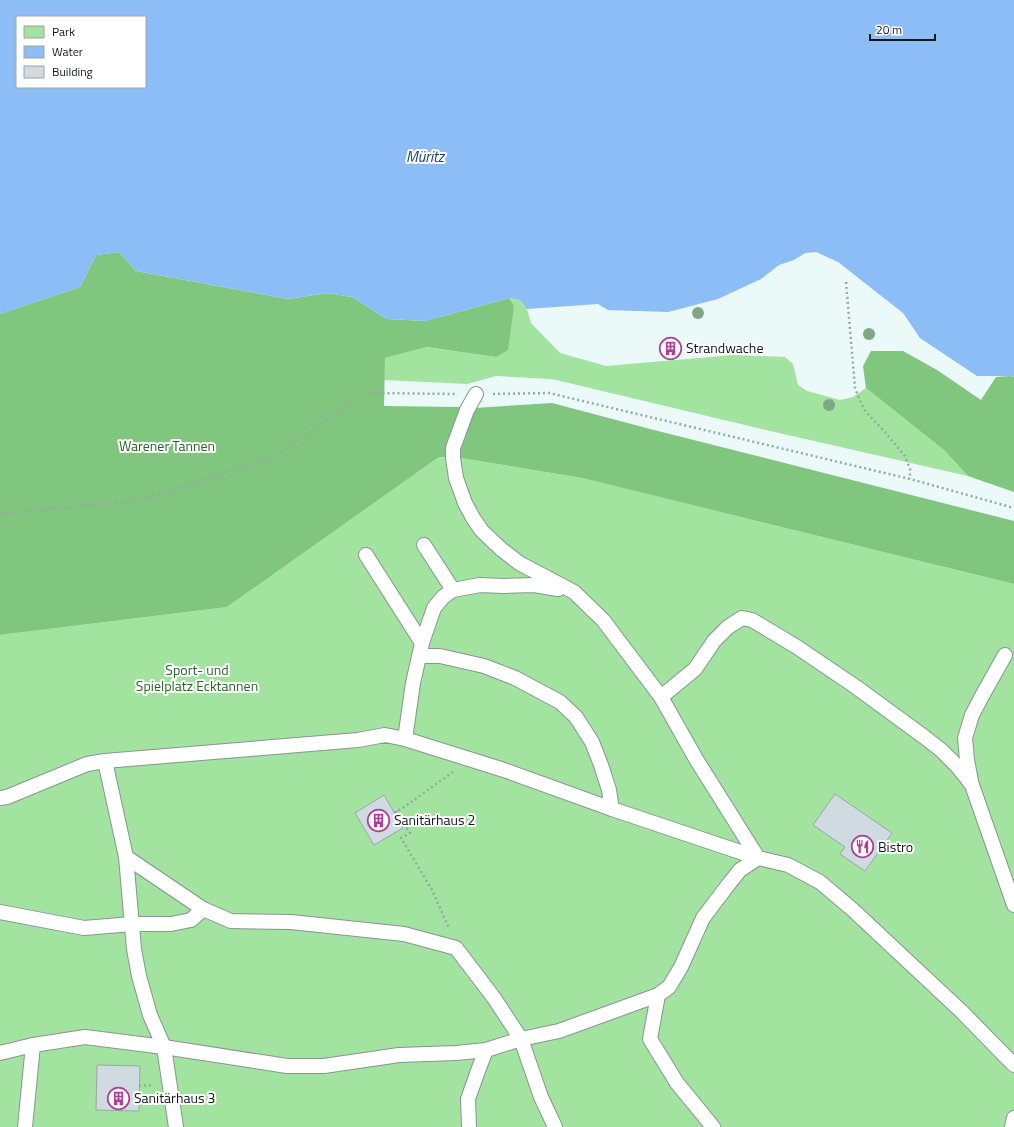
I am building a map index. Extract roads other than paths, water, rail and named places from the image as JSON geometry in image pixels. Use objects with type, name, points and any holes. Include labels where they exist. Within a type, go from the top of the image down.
[{"type":"street","points":[[476,394],[467,410],[453,448],[456,478],[465,503],[473,518],[482,531],[501,549],[519,563],[574,592],[604,620],[661,697],[696,759],[758,858]]},
{"type":"street","points":[[424,545],[453,590]]},
{"type":"street","points":[[366,555],[421,650],[484,666],[515,678],[560,702],[576,717],[592,742],[602,765],[609,790],[612,809]]},
{"type":"street","points":[[405,739],[412,689],[421,650],[434,608],[443,597],[453,590],[480,585],[534,585],[574,592]]},
{"type":"street","points":[[661,697],[695,669],[714,641],[728,627],[742,618],[752,620],[797,647],[856,687],[923,736],[941,750],[958,767],[972,785]]},
{"type":"street","points":[[1005,655],[972,715],[965,738],[967,760],[972,785],[1014,904]]},
{"type":"street","points":[[0,798],[7,797],[87,764],[105,761],[358,740],[385,736],[405,739],[504,770],[612,809],[758,858],[788,865],[820,882],[853,910],[950,1000],[1014,1065]]},
{"type":"street","points":[[105,761],[126,857],[134,949],[139,976],[150,1015],[164,1047],[176,1127]]},
{"type":"street","points":[[126,857],[203,909],[231,921],[291,922],[404,934],[456,948],[494,998],[522,1039],[541,1097],[555,1127]]},
{"type":"street","points":[[0,1053],[33,1045],[85,1037],[164,1047],[287,1066],[324,1066],[399,1054],[456,1053],[486,1050],[522,1039],[559,1031],[658,995],[669,988],[681,967],[703,918],[740,870],[758,858]]},
{"type":"street","points":[[0,912],[84,928],[132,924],[171,924],[191,920],[203,909]]},
{"type":"street","points":[[658,995],[650,1039],[677,1083],[713,1127]]},
{"type":"street","points":[[25,1127],[33,1045]]},
{"type":"street","points":[[469,1127],[468,1099],[486,1050]]},
{"type":"street","points":[[1012,1127],[1014,1118]]},
{"type":"water","name":"Müritz","points":[[0,0],[1014,0],[1014,377],[977,376],[920,338],[903,313],[838,262],[816,252],[805,253],[794,260],[779,265],[761,279],[718,299],[668,312],[608,310],[598,304],[527,309],[520,300],[509,298],[425,321],[387,319],[352,297],[328,293],[288,299],[136,271],[119,252],[96,255],[80,287],[0,314]]},
{"type":"place","name":"Strandwache","points":[[671,348]]},
{"type":"place","name":"Sanitärhaus 2","points":[[379,820]]},
{"type":"place","name":"Bistro","points":[[863,847]]},
{"type":"place","name":"Sanitärhaus 3","points":[[118,1098]]},
{"type":"park label","name":"Warener Tannen","points":[[167,446]]},
{"type":"park label","name":"Sport- und Spielplatz Ecktannen","points":[[197,678]]}]
